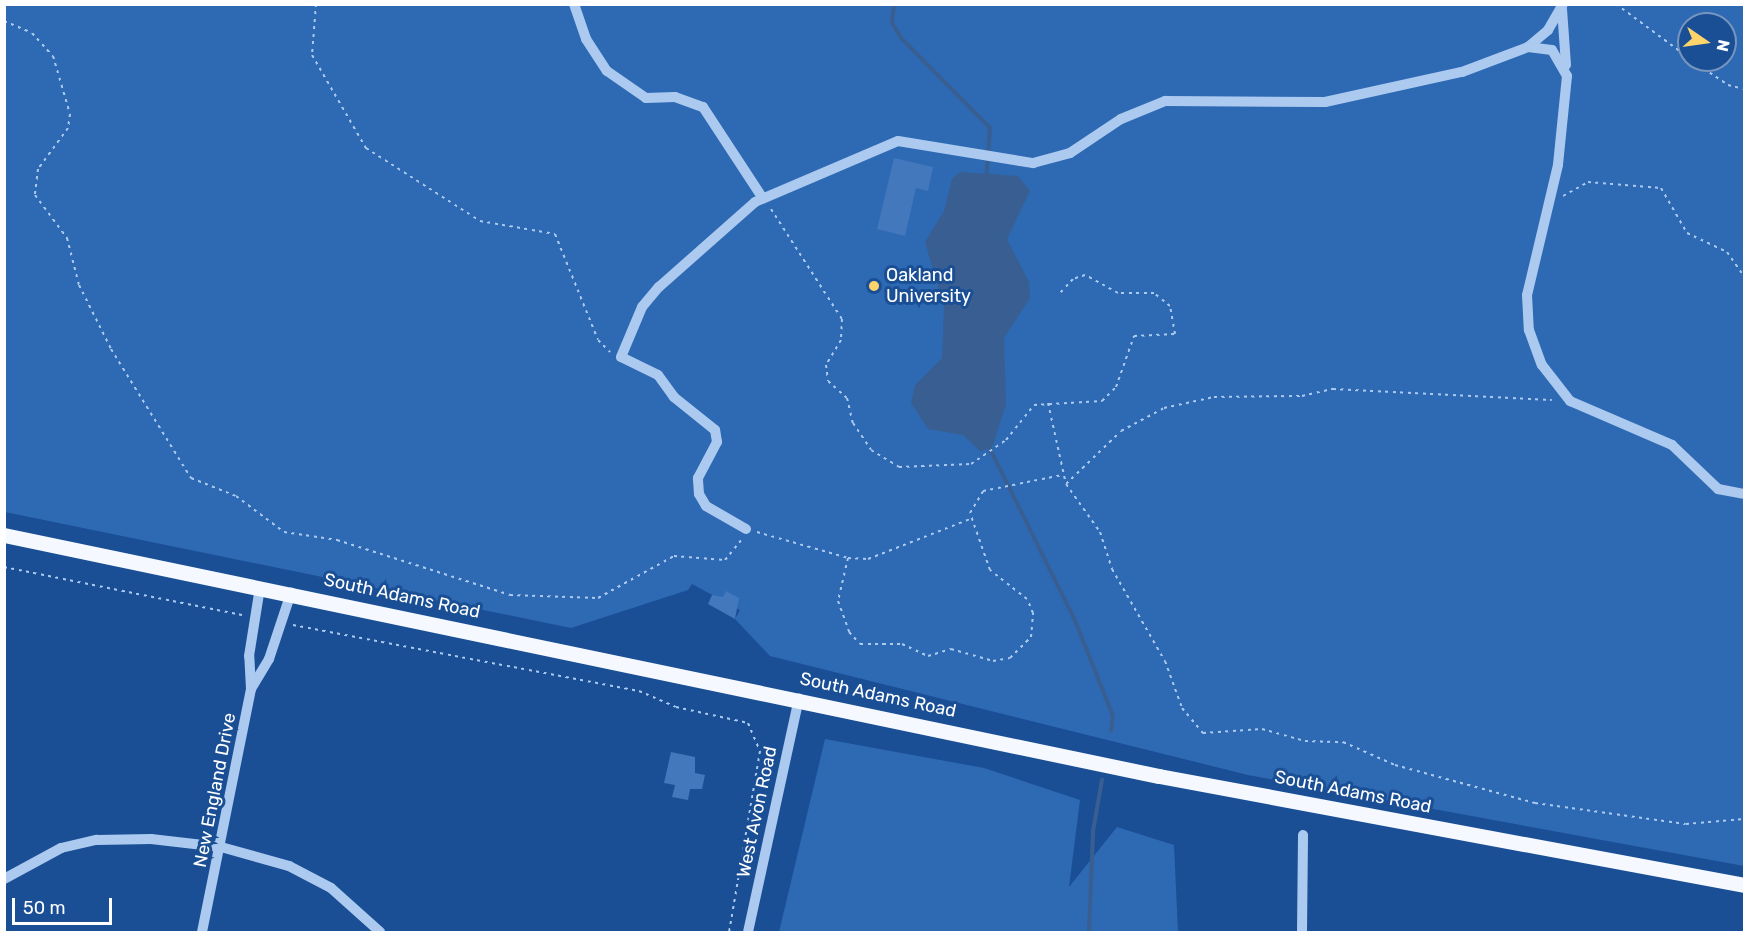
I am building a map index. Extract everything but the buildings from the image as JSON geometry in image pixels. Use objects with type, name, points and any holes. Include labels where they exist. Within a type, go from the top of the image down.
[{"type":"main road","name":"South Adams Road","points":[[4,534],[799,698],[1159,776],[1744,885]]},
{"type":"street","points":[[574,4],[586,39],[607,71],[646,98],[675,96],[703,107],[762,197]]},
{"type":"street","points":[[1528,47],[1562,5]]},
{"type":"street","points":[[1562,5],[1566,106],[1549,201],[1530,275],[1527,312],[1542,365],[1570,401],[1672,445],[1718,489],[1744,494]]},
{"type":"street","points":[[746,529],[706,506],[699,494],[698,478],[717,442],[715,430],[674,397],[658,375],[621,357],[642,307],[658,287],[762,197],[898,141],[1033,163],[1070,153],[1121,119],[1165,101],[1325,102],[1462,72],[1528,47],[1552,50],[1566,66]]},
{"type":"street","name":"New England Drive","points":[[202,933],[251,689],[254,617],[260,587]]},
{"type":"street","name":"New England Drive","points":[[251,689],[284,623],[291,594]]},
{"type":"street","name":"West Avon Road","points":[[748,933],[799,698]]},
{"type":"street","points":[[1302,933],[1303,835]]},
{"type":"street","points":[[4,879],[61,848],[97,840],[151,839],[221,846],[289,866],[331,888],[380,933]]},
{"type":"path","points":[[316,4],[312,55],[339,94],[366,148],[480,221],[555,234],[598,340],[621,357]]},
{"type":"path","points":[[1616,4],[1677,49]]},
{"type":"path","points":[[4,21],[32,33],[53,56],[70,114],[68,128],[38,169],[38,201],[67,237],[82,293],[191,478],[236,496],[284,532],[337,540],[523,596],[598,598],[674,556],[725,560],[746,529],[848,558],[890,554],[970,519],[977,498],[996,488],[1062,475]]},
{"type":"path","points":[[1709,72],[1728,85],[1744,89]]},
{"type":"path","points":[[1549,201],[1588,182],[1661,188],[1687,233],[1727,252],[1744,276]]},
{"type":"path","points":[[762,197],[842,319],[841,340],[825,372],[848,398],[853,423],[871,450],[888,463],[915,469],[977,461],[999,447],[1028,409],[1048,403],[1102,401],[1116,387],[1134,336],[1175,334],[1170,306],[1154,293],[1118,293],[1085,276],[1073,279],[1059,294]]},
{"type":"path","points":[[1066,484],[1121,431],[1164,408],[1214,397],[1302,396],[1333,389],[1487,393],[1570,401]]},
{"type":"path","points":[[1048,403],[1062,475],[1066,484],[1100,532],[1112,569],[1165,660],[1182,708],[1203,733],[1262,729],[1305,741],[1343,741],[1395,765],[1546,804],[1686,824],[1744,819]]},
{"type":"path","points":[[848,558],[838,602],[849,632],[860,644],[902,644],[928,656],[951,649],[1006,660],[1028,644],[1033,613],[1027,599],[990,570],[984,541],[970,519]]},
{"type":"path","points":[[4,567],[254,617]]},
{"type":"path","points":[[284,623],[639,691],[676,707],[748,723],[760,750],[729,933]]},
{"type":"shaded area","name":"Oakland University","points":[[4,5],[1744,5],[1744,866],[1248,775],[770,656],[735,619],[740,610],[692,584],[688,590],[571,628],[5,512]]},
{"type":"shaded area","points":[[960,172],[1018,176],[1030,191],[1007,239],[1029,282],[1030,298],[1004,338],[1006,404],[993,445],[981,452],[963,435],[928,429],[911,403],[915,385],[942,358],[944,307],[925,242],[944,211],[952,179]]},
{"type":"shaded area","points":[[825,739],[984,768],[1080,800],[1069,887],[1117,827],[1174,845],[1178,932],[779,932]]},
{"type":"waterway","points":[[894,4],[892,23],[902,39],[990,128],[986,181]]},
{"type":"waterway","points":[[988,445],[1074,618],[1113,716],[1111,731]]},
{"type":"waterway","points":[[1089,932],[1093,831],[1102,780]]},
{"type":"place","name":"Oakland University","points":[[874,286]]}]
